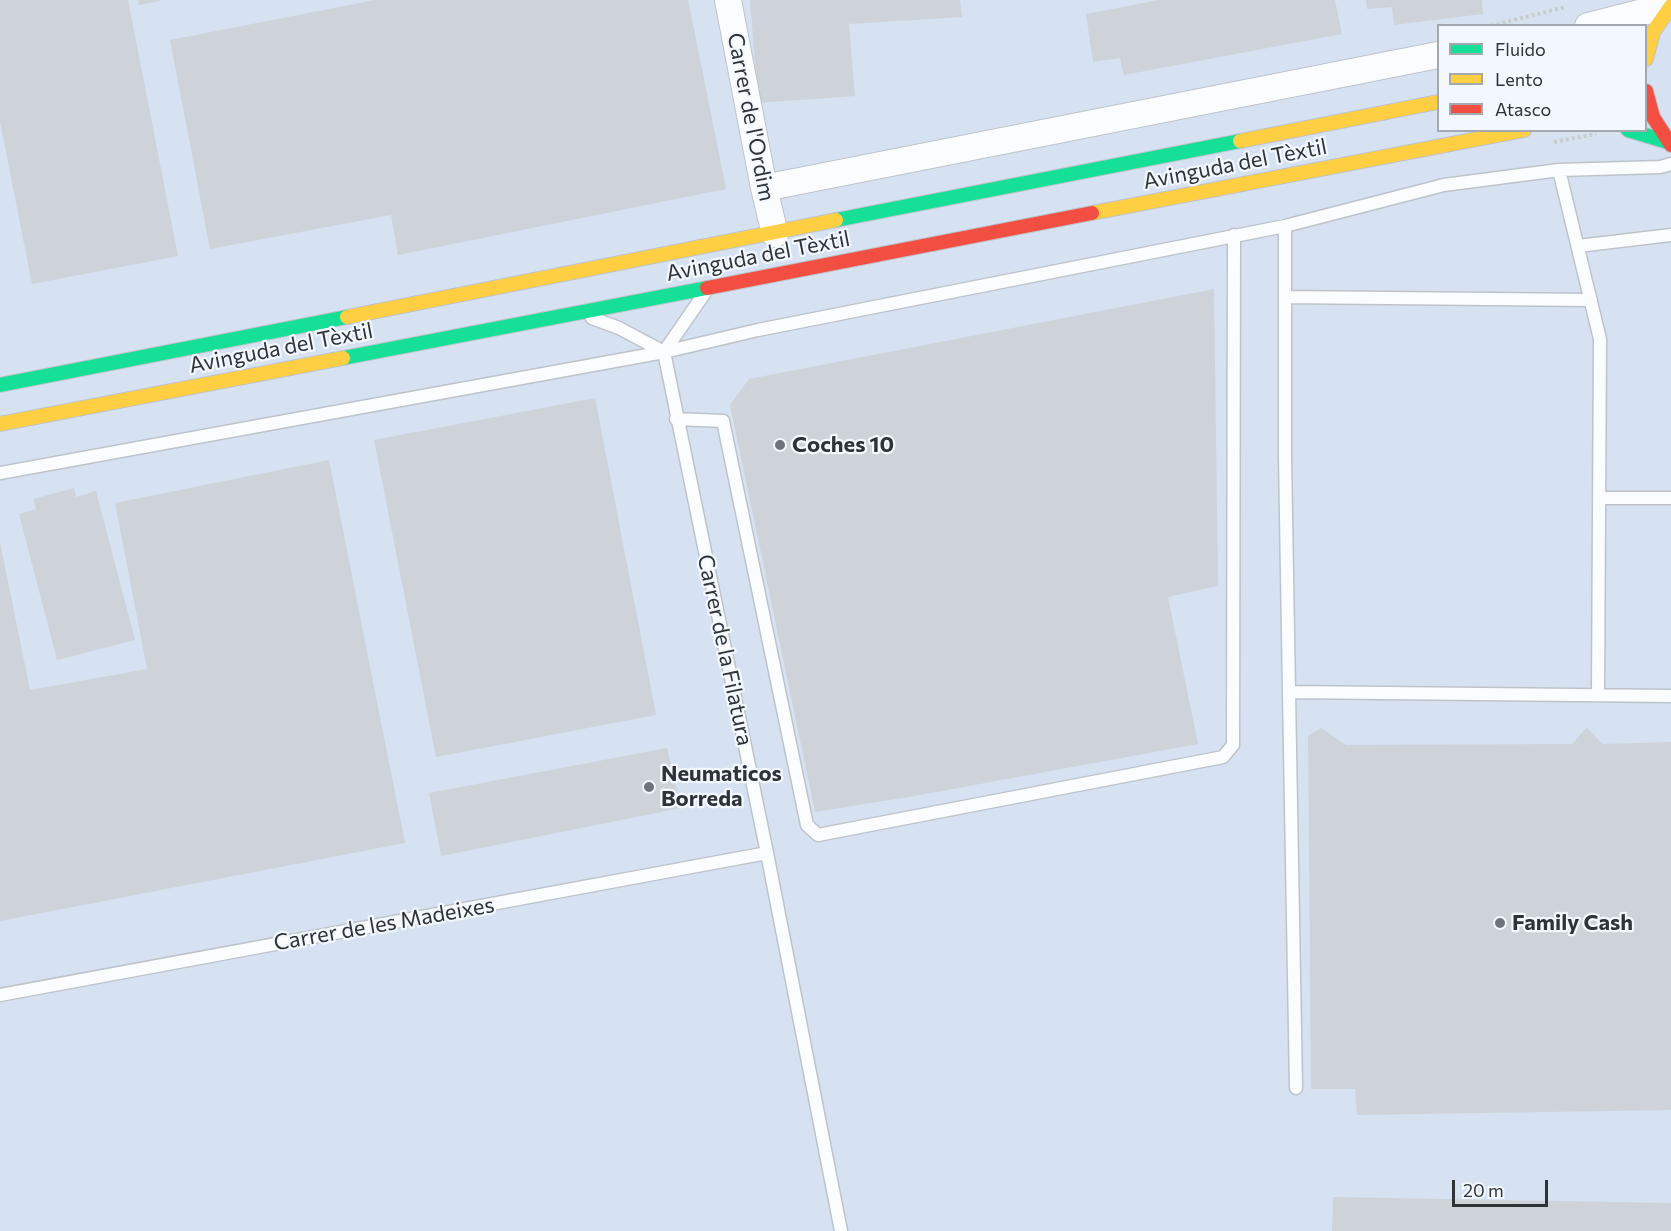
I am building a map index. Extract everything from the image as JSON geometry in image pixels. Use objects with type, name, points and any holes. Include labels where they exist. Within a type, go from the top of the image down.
[{"type":"street","name":"Carrer de l'Ordim","points":[[728,0],[775,234]]},
{"type":"street","points":[[1596,24],[1671,5]]},
{"type":"street","points":[[1647,51],[1649,34],[1671,5]]},
{"type":"street","points":[[764,188],[1437,55]]},
{"type":"street","points":[[1647,95],[1653,117],[1670,143]]},
{"type":"street","name":"Avinguda del Tèxtil","points":[[0,385],[1437,102]]},
{"type":"street","name":"Avinguda del Tèxtil","points":[[0,424],[1514,132]]},
{"type":"street","points":[[1634,132],[1670,143]]},
{"type":"lane","points":[[0,473],[664,352],[758,330],[1285,226],[1444,185],[1559,170],[1660,167],[1671,164]]},
{"type":"lane","points":[[1559,170],[1600,339],[1598,694]]},
{"type":"lane","points":[[1285,226],[1289,692],[1296,1088]]},
{"type":"lane","points":[[676,419],[723,421],[807,825],[818,835],[1223,757],[1233,745],[1234,235]]},
{"type":"lane","points":[[1578,246],[1671,235]]},
{"type":"lane","points":[[664,352],[709,287]]},
{"type":"lane","points":[[1286,297],[1591,300]]},
{"type":"lane","points":[[574,312],[619,328],[664,352]]},
{"type":"lane","name":"Carrer de la Filatura","points":[[664,352],[767,853],[841,1231]]},
{"type":"lane","points":[[1599,498],[1671,498]]},
{"type":"lane","points":[[1289,692],[1671,696]]},
{"type":"lane","name":"Carrer de les Madeixes","points":[[0,995],[767,853]]},
{"type":"path","points":[[1499,24],[1570,6]]},
{"type":"shaded area","points":[[0,0],[1671,0],[1671,1231],[0,1231]]},
{"type":"building","points":[[0,0],[128,0],[178,256],[32,284],[0,122]]},
{"type":"building","points":[[138,0],[160,0],[160,1],[139,5]]},
{"type":"building","points":[[375,0],[688,0],[726,189],[398,255],[391,215],[210,249],[170,40]]},
{"type":"building","points":[[750,0],[960,0],[962,17],[849,24],[855,96],[758,103]]},
{"type":"building","points":[[1159,0],[1335,0],[1342,34],[1124,75],[1120,58],[1093,62],[1086,14]]},
{"type":"building","points":[[1366,0],[1482,0],[1483,14],[1394,25],[1392,7],[1367,9]]},
{"type":"building","points":[[1214,289],[1218,586],[1168,597],[1198,744],[815,812],[730,405],[749,379]]},
{"type":"building","points":[[595,398],[656,715],[436,757],[374,440]]},
{"type":"building","points":[[329,460],[405,843],[0,921],[0,542],[30,690],[147,669],[115,503]]},
{"type":"building","points":[[74,488],[76,497],[96,491],[135,640],[57,660],[19,514],[36,509],[33,499]]},
{"type":"building","points":[[1587,727],[1602,744],[1671,742],[1671,1110],[1357,1115],[1355,1089],[1311,1089],[1308,736],[1321,728],[1346,745],[1572,744]]},
{"type":"building","points":[[667,748],[681,808],[441,856],[429,793]]},
{"type":"building","points":[[1333,1197],[1671,1203],[1671,1231],[1332,1231]]},
{"type":"traffic: fast","points":[[1635,132],[1668,142]]},
{"type":"traffic: fast","points":[[836,220],[1240,141]]},
{"type":"traffic: fast","points":[[343,358],[707,288]]},
{"type":"traffic: fast","points":[[0,385],[347,317]]},
{"type":"traffic: slow","points":[[1647,55],[1653,32],[1671,6]]},
{"type":"traffic: slow","points":[[1240,141],[1437,102]]},
{"type":"traffic: slow","points":[[1092,213],[1514,132]]},
{"type":"traffic: slow","points":[[347,317],[836,220]]},
{"type":"traffic: slow","points":[[0,424],[343,358]]},
{"type":"traffic: jam","points":[[1647,95],[1653,117],[1671,145]]},
{"type":"traffic: jam","points":[[707,288],[1092,213]]},
{"type":"place","name":"Coches 10","points":[[780,445]]},
{"type":"place","name":"Neumaticos Borreda","points":[[649,787]]},
{"type":"place","name":"Family Cash","points":[[1500,923]]}]
